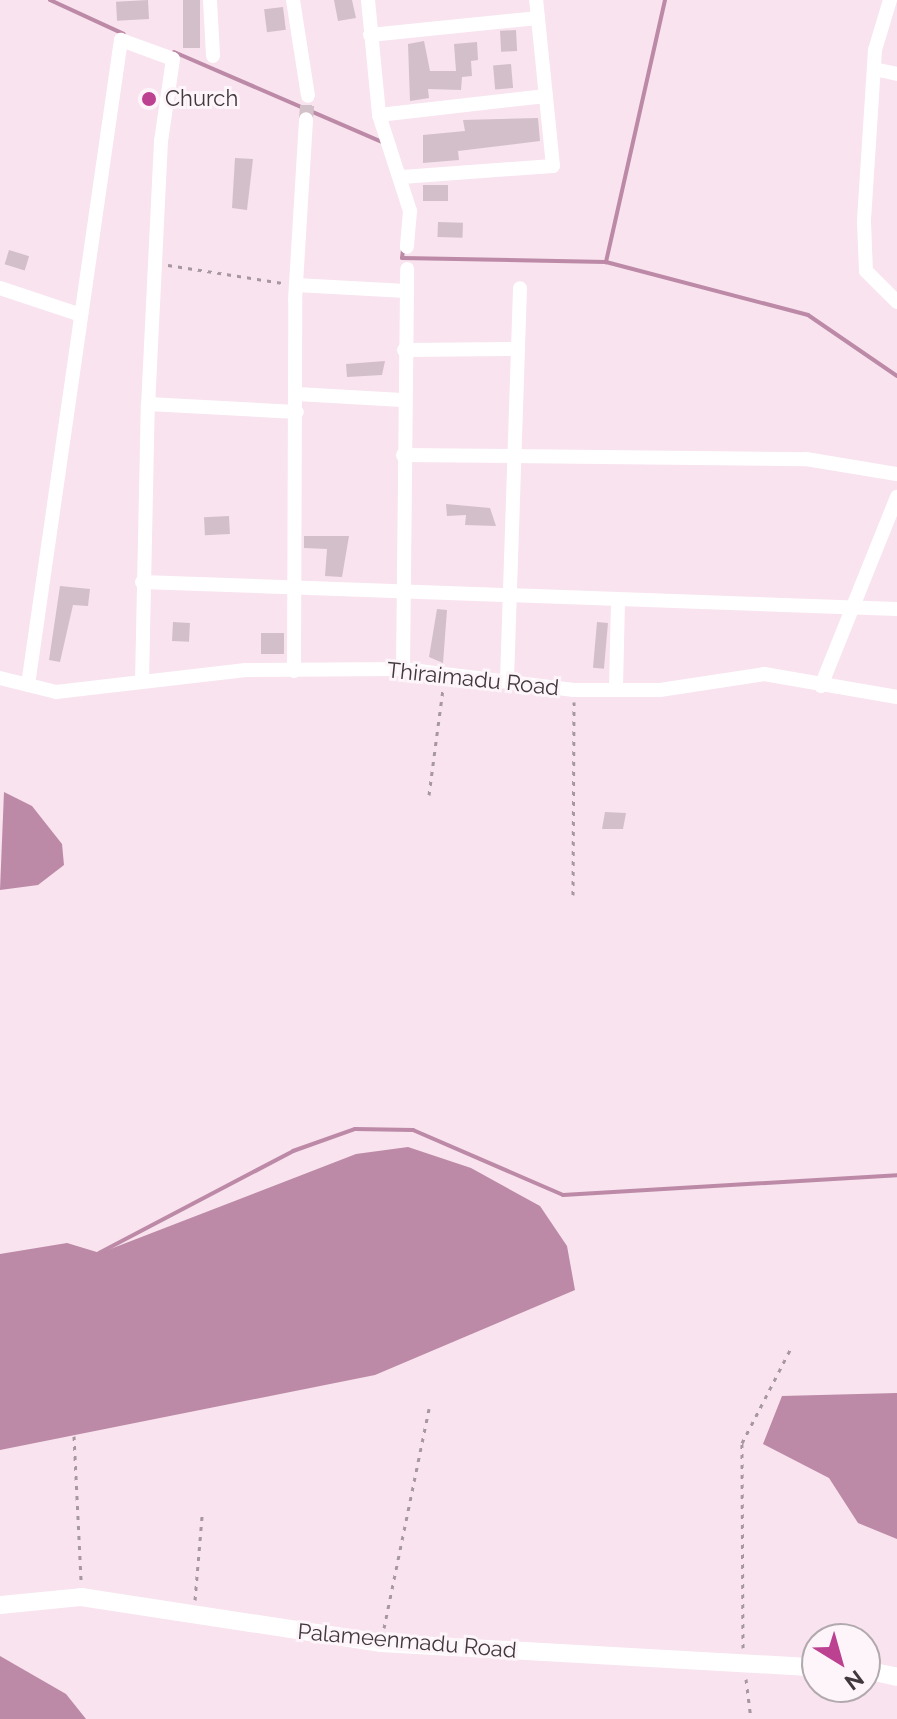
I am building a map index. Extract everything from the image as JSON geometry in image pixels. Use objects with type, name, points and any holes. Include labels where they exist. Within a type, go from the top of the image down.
[{"type":"street","points":[[210,0],[213,56]]},
{"type":"street","points":[[293,0],[308,96]]},
{"type":"street","points":[[368,0],[379,115],[402,177],[407,247]]},
{"type":"street","points":[[402,177],[553,166],[536,0]]},
{"type":"street","points":[[890,0],[874,69],[866,271],[897,302]]},
{"type":"street","points":[[370,35],[538,18]]},
{"type":"street","points":[[28,685],[121,40],[173,59],[153,262],[142,582],[142,682]]},
{"type":"street","points":[[874,69],[897,74]]},
{"type":"street","points":[[379,115],[546,96]]},
{"type":"street","points":[[294,671],[296,285],[306,119]]},
{"type":"street","points":[[403,669],[402,400],[407,269]]},
{"type":"street","points":[[296,285],[406,291]]},
{"type":"street","points":[[0,288],[81,315]]},
{"type":"street","points":[[507,680],[512,454],[520,288]]},
{"type":"street","points":[[404,350],[517,349]]},
{"type":"street","points":[[297,394],[402,400]]},
{"type":"street","points":[[148,404],[297,412]]},
{"type":"street","points":[[403,455],[806,459],[897,474]]},
{"type":"street","points":[[821,686],[897,497]]},
{"type":"street","points":[[142,582],[296,584],[618,602],[897,609]]},
{"type":"street","points":[[616,689],[618,602]]},
{"type":"street","name":"Thiraimadu Road","points":[[0,678],[56,692],[142,682],[294,671],[403,669],[574,690],[616,689],[764,674],[897,697]]},
{"type":"street","name":"Palameenmadu Road","points":[[0,1605],[81,1597],[381,1643],[801,1666]]},
{"type":"path","points":[[153,262],[296,285]]},
{"type":"path","points":[[429,795],[445,675]]},
{"type":"path","points":[[573,895],[574,690]]},
{"type":"path","points":[[751,1719],[744,1663],[742,1443],[791,1348]]},
{"type":"path","points":[[381,1643],[429,1409]]},
{"type":"path","points":[[74,1436],[81,1597]]},
{"type":"path","points":[[194,1612],[202,1516]]},
{"type":"shaded area","points":[[4,792],[32,806],[62,844],[64,865],[38,885],[0,890]]},
{"type":"shaded area","points":[[408,1147],[471,1168],[540,1206],[567,1246],[575,1290],[375,1375],[0,1450],[0,1254],[67,1243],[100,1253],[356,1154]]},
{"type":"shaded area","points":[[897,1393],[897,1539],[858,1523],[829,1478],[763,1444],[782,1396]]},
{"type":"shaded area","points":[[0,1656],[66,1694],[86,1719],[0,1719]]},
{"type":"building","points":[[148,0],[149,19],[117,21],[116,2]]},
{"type":"building","points":[[183,0],[200,0],[200,48],[183,48]]},
{"type":"building","points":[[334,0],[352,0],[356,18],[338,21]]},
{"type":"building","points":[[283,7],[286,30],[267,32],[264,9]]},
{"type":"building","points":[[516,30],[517,51],[501,52],[500,31]]},
{"type":"building","points":[[424,41],[430,71],[456,71],[454,44],[477,42],[478,60],[471,61],[472,76],[462,77],[461,90],[428,89],[429,98],[410,101],[408,44]]},
{"type":"building","points":[[511,64],[513,88],[495,89],[493,66]]},
{"type":"building","points":[[538,118],[540,141],[458,151],[459,160],[423,163],[423,135],[465,131],[463,120]]},
{"type":"building","points":[[235,158],[253,159],[247,210],[232,208]]},
{"type":"building","points":[[423,185],[448,185],[448,201],[423,201]]},
{"type":"building","points":[[438,222],[463,223],[462,238],[437,237]]},
{"type":"building","points":[[9,250],[29,256],[25,270],[5,264]]},
{"type":"building","points":[[385,361],[382,375],[347,377],[346,364]]},
{"type":"building","points":[[446,504],[490,508],[496,526],[465,525],[466,515],[447,516]]},
{"type":"building","points":[[229,516],[230,534],[205,535],[204,517]]},
{"type":"building","points":[[304,536],[349,536],[342,577],[325,576],[327,549],[304,548]]},
{"type":"building","points":[[60,586],[90,589],[88,606],[73,605],[60,662],[49,660]]},
{"type":"building","points":[[437,609],[447,610],[443,663],[429,657]]},
{"type":"building","points":[[173,622],[190,623],[189,642],[172,641]]},
{"type":"building","points":[[597,622],[608,623],[604,669],[593,668]]},
{"type":"building","points":[[261,633],[284,633],[284,654],[261,654]]},
{"type":"building","points":[[605,812],[626,813],[623,829],[602,829]]},
{"type":"waterway","points":[[50,0],[124,34]]},
{"type":"waterway","points":[[665,0],[606,262],[808,315],[897,376]]},
{"type":"waterway","points":[[174,52],[382,142]]},
{"type":"waterway","points":[[403,250],[402,258],[606,262]]},
{"type":"waterway","points":[[99,1253],[293,1151],[355,1129],[413,1130],[563,1195],[897,1175]]},
{"type":"tunnel","points":[[306,119],[308,96]]},
{"type":"place","name":"Church","points":[[149,99]]}]
